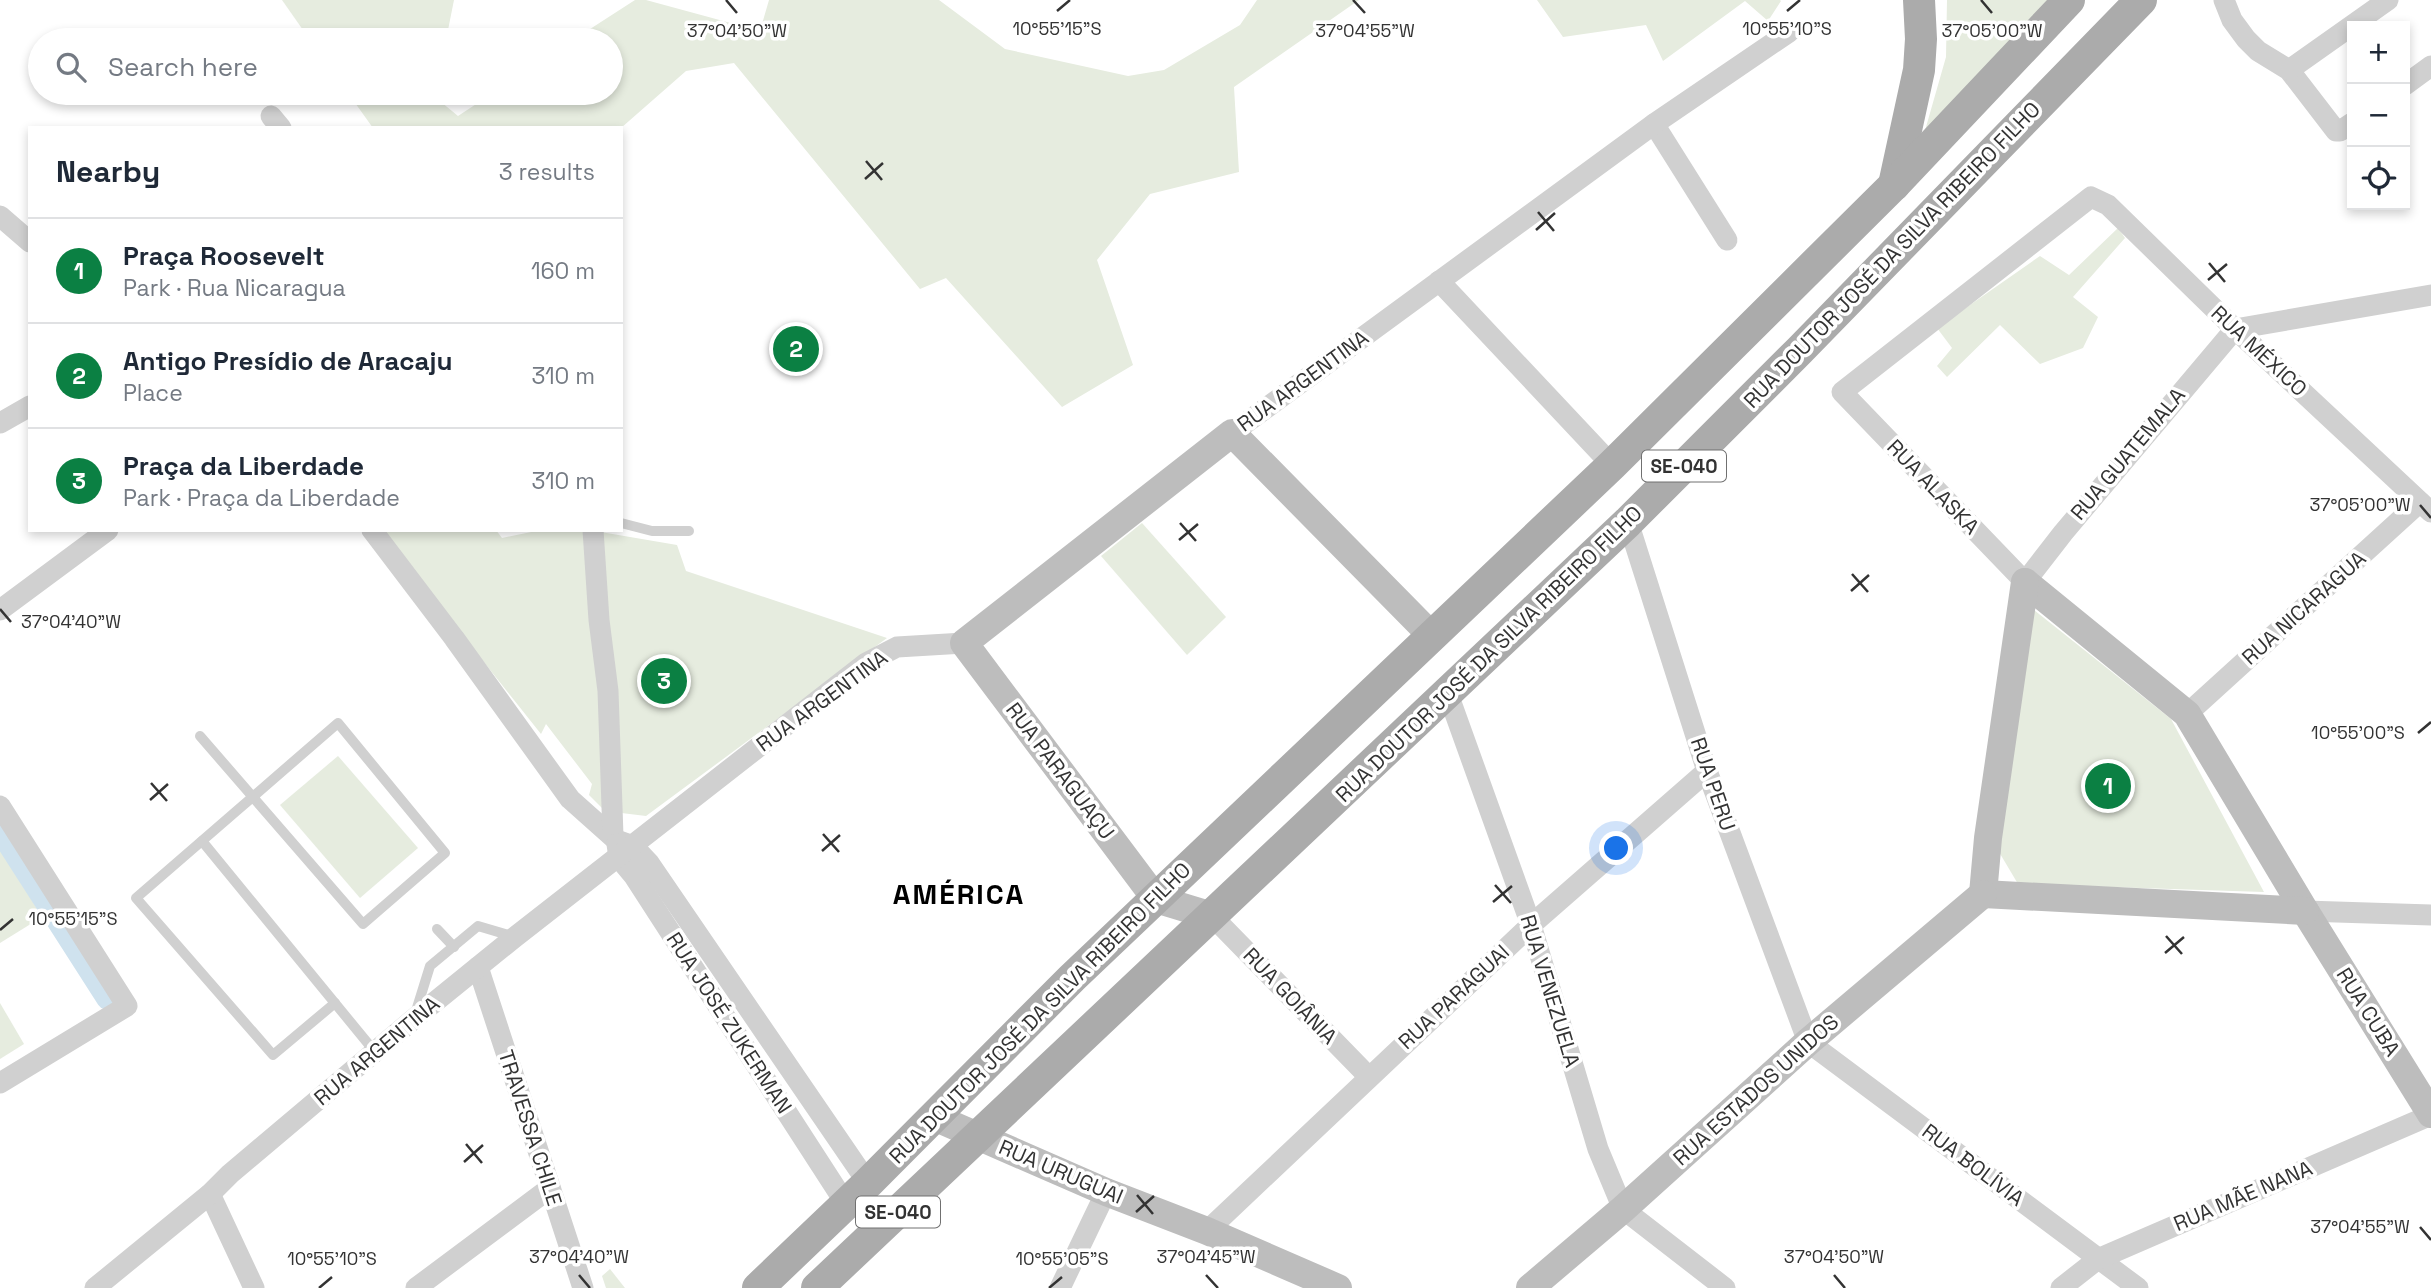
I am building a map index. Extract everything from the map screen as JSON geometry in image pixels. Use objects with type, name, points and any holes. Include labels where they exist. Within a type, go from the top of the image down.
[{"type":"main road","points":[[1894,185],[1919,70],[1919,0]]},
{"type":"main road","name":"RUA DOUTOR JOSÉ DA SILVA RIBEIRO FILHO","points":[[758,1288],[857,1194],[1062,988],[1612,465],[1894,185],[2069,0]]},
{"type":"main road","name":"RUA DOUTOR JOSÉ DA SILVA RIBEIRO FILHO","points":[[817,1288],[1628,523],[2141,0]]},
{"type":"street","points":[[2224,0],[2232,20],[2246,39],[2258,51],[2289,70],[2345,127]]},
{"type":"street","points":[[2289,70],[2388,0]]},
{"type":"street","name":"RUA ARGENTINA","points":[[95,1288],[210,1194],[415,1017],[515,937],[620,845],[866,663],[897,647],[964,643],[1232,433],[1654,124],[1789,32]]},
{"type":"street","points":[[2406,84],[2431,66]]},
{"type":"street","points":[[1654,124],[1727,240]]},
{"type":"street","name":"RUA MÉXICO","points":[[1842,392],[2091,197],[2108,205],[2235,329],[2427,502]]},
{"type":"street","points":[[0,216],[28,240]]},
{"type":"street","points":[[1438,281],[1612,465]]},
{"type":"street","points":[[2235,329],[2431,295]]},
{"type":"street","name":"RUA GUATEMALA","points":[[2025,582],[2235,329]]},
{"type":"street","name":"RUA ALASKA","points":[[1842,392],[2025,582]]},
{"type":"street","points":[[0,423],[28,407]]},
{"type":"street","points":[[1232,433],[1432,635]]},
{"type":"street","name":"RUA NICARAGUA","points":[[2187,714],[2427,502]]},
{"type":"street","name":"RUA PERU","points":[[1628,523],[1707,771],[1808,1042]]},
{"type":"street","points":[[0,610],[105,532]]},
{"type":"street","name":"RUA JOSÉ ZUKERMAN","points":[[374,532],[570,799],[620,845],[649,863],[857,1194]]},
{"type":"street","points":[[593,532],[620,845]]},
{"type":"street","points":[[2025,582],[1983,894],[2431,915]]},
{"type":"street","name":"RUA CUBA","points":[[2025,582],[2187,714],[2431,1114]]},
{"type":"street","name":"RUA PARAGUAÇU","points":[[964,643],[1156,899]]},
{"type":"street","name":"RUA VENEZUELA","points":[[1448,694],[1531,925],[1598,1149],[1623,1209]]},
{"type":"street","name":"RUA PARAGUAI","points":[[1207,1231],[1531,925],[1707,771]]},
{"type":"street","points":[[0,806],[127,1006],[0,1083]]},
{"type":"street","name":"RUA JOSÉ ZUKERMAN","points":[[620,845],[634,876],[857,1194]]},
{"type":"street","name":"RUA ESTADOS UNIDOS","points":[[1530,1288],[1623,1209],[1808,1042],[1983,894]]},
{"type":"street","points":[[1156,899],[1212,916]]},
{"type":"street","name":"RUA GOIÂNIA","points":[[1212,916],[1369,1077]]},
{"type":"street","name":"TRAVESSA CHILE","points":[[478,967],[583,1288]]},
{"type":"street","name":"RUA BOLÍVIA","points":[[1808,1042],[2138,1288]]},
{"type":"street","name":"RUA MÃE NANA","points":[[2061,1288],[2098,1259],[2431,1114]]},
{"type":"street","name":"RUA URUGUAI","points":[[934,1117],[1338,1288]]},
{"type":"street","points":[[416,1288],[550,1188]]},
{"type":"street","points":[[1059,1288],[1106,1192]]},
{"type":"street","points":[[210,1194],[254,1288]]},
{"type":"street","points":[[1623,1209],[1726,1288]]},
{"type":"lane","points":[[623,524],[652,531],[689,531]]},
{"type":"lane","points":[[200,736],[252,798],[363,924],[445,853],[338,723],[252,798],[136,898],[273,1055],[335,1003]]},
{"type":"lane","points":[[202,841],[375,1052]]},
{"type":"lane","points":[[415,1017],[430,966],[478,926],[515,937]]},
{"type":"lane","points":[[437,929],[454,947]]},
{"type":"shaded area","points":[[282,0],[454,0],[448,28],[302,28]]},
{"type":"shaded area","points":[[635,0],[646,0],[760,31],[769,0],[939,0],[1005,49],[1128,76],[1164,70],[1240,25],[1257,0],[1359,0],[1234,87],[1239,172],[1150,194],[1097,260],[1133,365],[1062,407],[946,278],[920,289],[734,63],[686,71],[623,126],[372,126],[357,105],[445,105],[458,116],[475,105],[623,105],[623,28],[592,28]]},
{"type":"shaded area","points":[[1537,0],[1781,1],[1768,21],[1745,1],[1663,61],[1646,25],[1563,37]]},
{"type":"shaded area","points":[[1947,0],[2063,0],[1922,141],[1946,57]]},
{"type":"shaded area","points":[[2118,228],[2125,238],[2073,297],[2098,317],[2083,348],[2040,364],[2000,325],[1947,377],[1937,366],[1952,348],[1937,328],[2040,256],[2069,275]]},
{"type":"shaded area","points":[[1142,523],[1226,617],[1187,655],[1101,556]]},
{"type":"shaded area","points":[[381,532],[498,532],[502,538],[531,532],[601,532],[677,545],[686,571],[887,638],[646,816],[605,811],[589,795],[592,784],[546,724],[541,734]]},
{"type":"shaded area","points":[[2034,610],[2171,719],[2264,892],[2018,884],[1999,852]]},
{"type":"shaded area","points":[[338,756],[418,848],[360,898],[280,805]]},
{"type":"shaded area","points":[[0,848],[42,917],[0,943]]},
{"type":"shaded area","points":[[0,1003],[24,1044],[0,1059]]},
{"type":"shaded area","points":[[610,1269],[625,1288],[606,1288],[602,1276]]},
{"type":"waterway","points":[[0,832],[107,999]]},
{"type":"place","name":"Antigo Presídio de Aracaju","points":[[796,349]]},
{"type":"place","name":"Praça da Liberdade","points":[[664,681]]},
{"type":"place","name":"Praça Roosevelt","points":[[2108,786]]},
{"type":"district","name":"AMÉRICA","points":[[959,894]]}]
